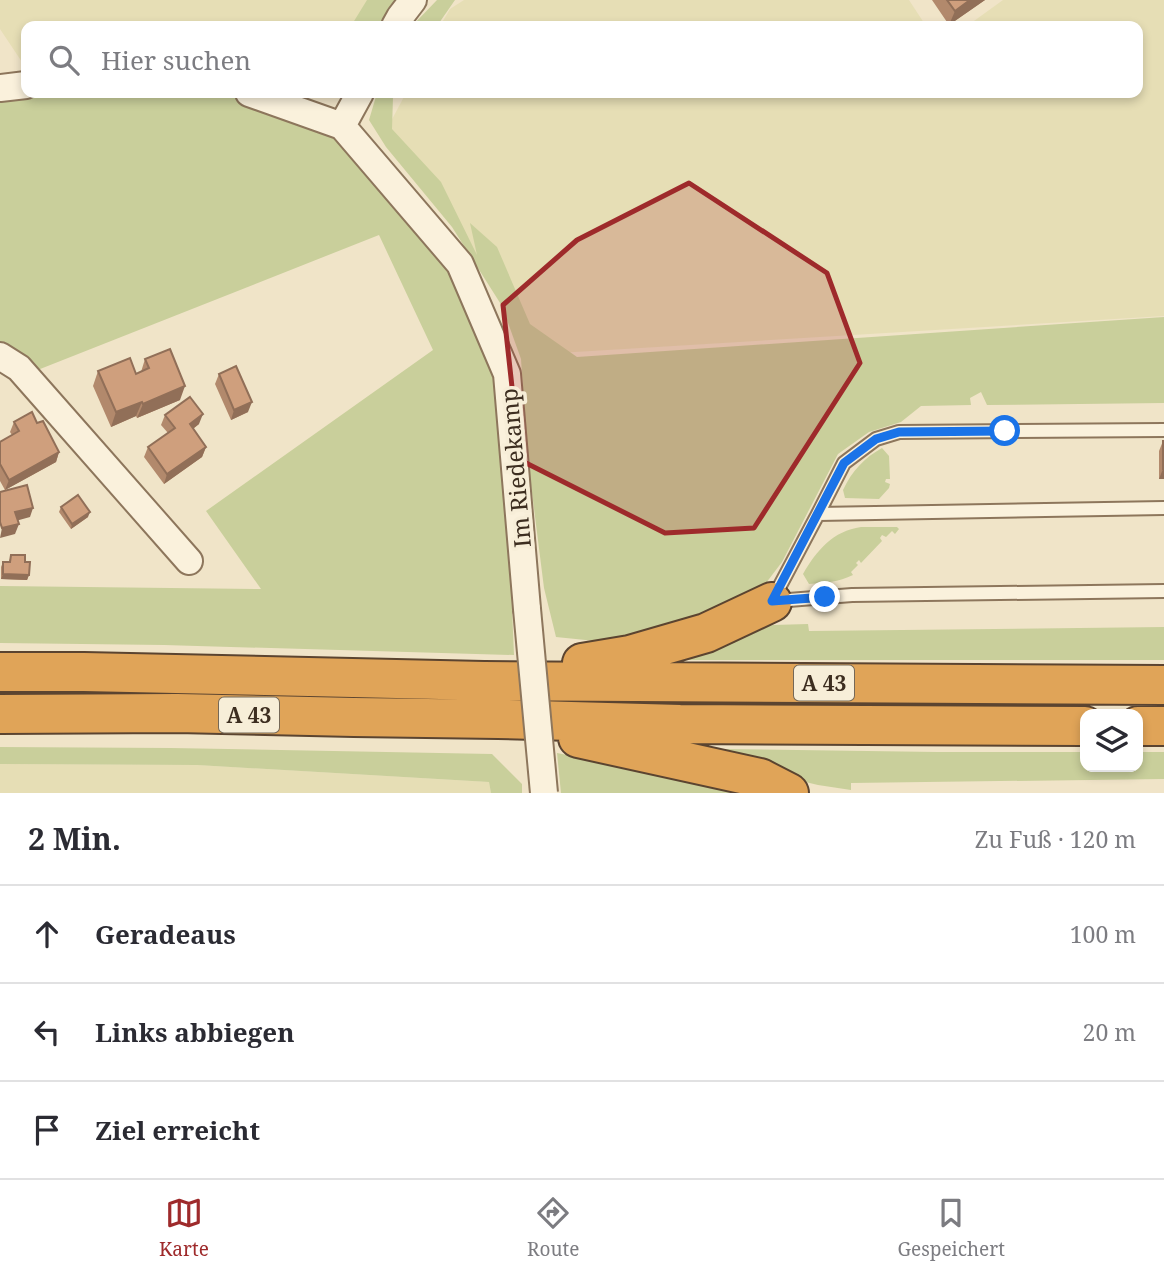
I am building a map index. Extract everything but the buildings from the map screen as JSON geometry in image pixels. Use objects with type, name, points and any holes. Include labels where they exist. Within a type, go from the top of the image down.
[{"type":"highway","points":[[484,681],[643,652],[706,634],[772,601]]},
{"type":"highway","name":"A 43","points":[[0,672],[484,681],[1164,685]]},
{"type":"highway","name":"A 43","points":[[0,714],[177,713],[680,724],[1080,726]]},
{"type":"highway","points":[[498,719],[760,778],[789,793]]},
{"type":"highway","points":[[1143,726],[1164,726]]},
{"type":"street","points":[[398,21],[413,0]]},
{"type":"street","points":[[0,88],[21,86]]},
{"type":"street","name":"Im Riedekamp","points":[[263,98],[342,126],[460,264],[508,374],[544,793]]},
{"type":"street","points":[[342,126],[357,98]]},
{"type":"street","points":[[0,356],[19,368],[189,561]]},
{"type":"lane","points":[[772,601],[844,463],[876,439],[899,432],[1164,430]]},
{"type":"lane","points":[[818,514],[1164,508]]},
{"type":"lane","points":[[772,601],[852,595],[1164,591]]},
{"type":"highlighted area","points":[[689,183],[827,273],[860,363],[754,528],[665,533],[520,460],[503,305],[577,240]]},
{"type":"shaded area","points":[[0,0],[373,0],[355,21],[21,21],[21,60],[0,29]]},
{"type":"shaded area","points":[[464,0],[909,0],[923,21],[443,21],[450,9]]},
{"type":"shaded area","points":[[1003,0],[1164,0],[1164,316],[542,354],[389,125],[403,98],[1143,98],[1143,21],[974,21]]},
{"type":"shaded area","points":[[0,764],[197,765],[489,782],[491,793],[0,793]]},
{"type":"green space","points":[[367,0],[399,0],[384,21],[354,21]]},
{"type":"green space","points":[[437,0],[455,0],[440,21],[417,21]]},
{"type":"green space","points":[[0,93],[21,93],[21,98],[250,98],[340,129],[454,265],[502,375],[514,655],[0,643],[0,586],[261,589],[206,511],[433,350],[379,235],[30,373],[0,352]]},
{"type":"green space","points":[[376,98],[393,98],[392,129],[441,182],[477,255],[470,223],[497,247],[530,324],[577,357],[1164,317],[1164,403],[987,405],[981,392],[970,398],[971,405],[921,406],[901,422],[869,432],[838,454],[782,562],[766,583],[721,613],[615,643],[556,637],[544,588],[527,453],[521,359],[502,306],[452,227],[386,147],[369,120]]},
{"type":"green space","points":[[882,448],[889,456],[890,479],[885,482],[890,484],[889,488],[879,499],[845,498],[843,490],[850,477],[864,461]]},
{"type":"green space","points":[[861,527],[899,529],[895,534],[892,531],[886,537],[882,535],[882,541],[861,563],[859,560],[856,563],[858,565],[851,572],[853,575],[837,581],[809,584],[803,574],[820,550],[834,537]]},
{"type":"green space","points":[[808,624],[809,631],[1164,627],[1164,660],[681,660],[740,632],[773,625]]},
{"type":"green space","points":[[0,747],[492,754],[522,784],[522,793],[491,793],[489,782],[197,765],[0,764]]},
{"type":"green space","points":[[723,749],[1080,752],[1080,772],[1143,772],[1143,752],[1164,752],[1164,779],[851,783],[851,790],[793,779],[722,754]]},
{"type":"green space","points":[[557,753],[762,793],[561,793]]},
{"type":"route","points":[[825,597],[772,601],[844,463],[876,439],[899,432],[1005,431]]}]
